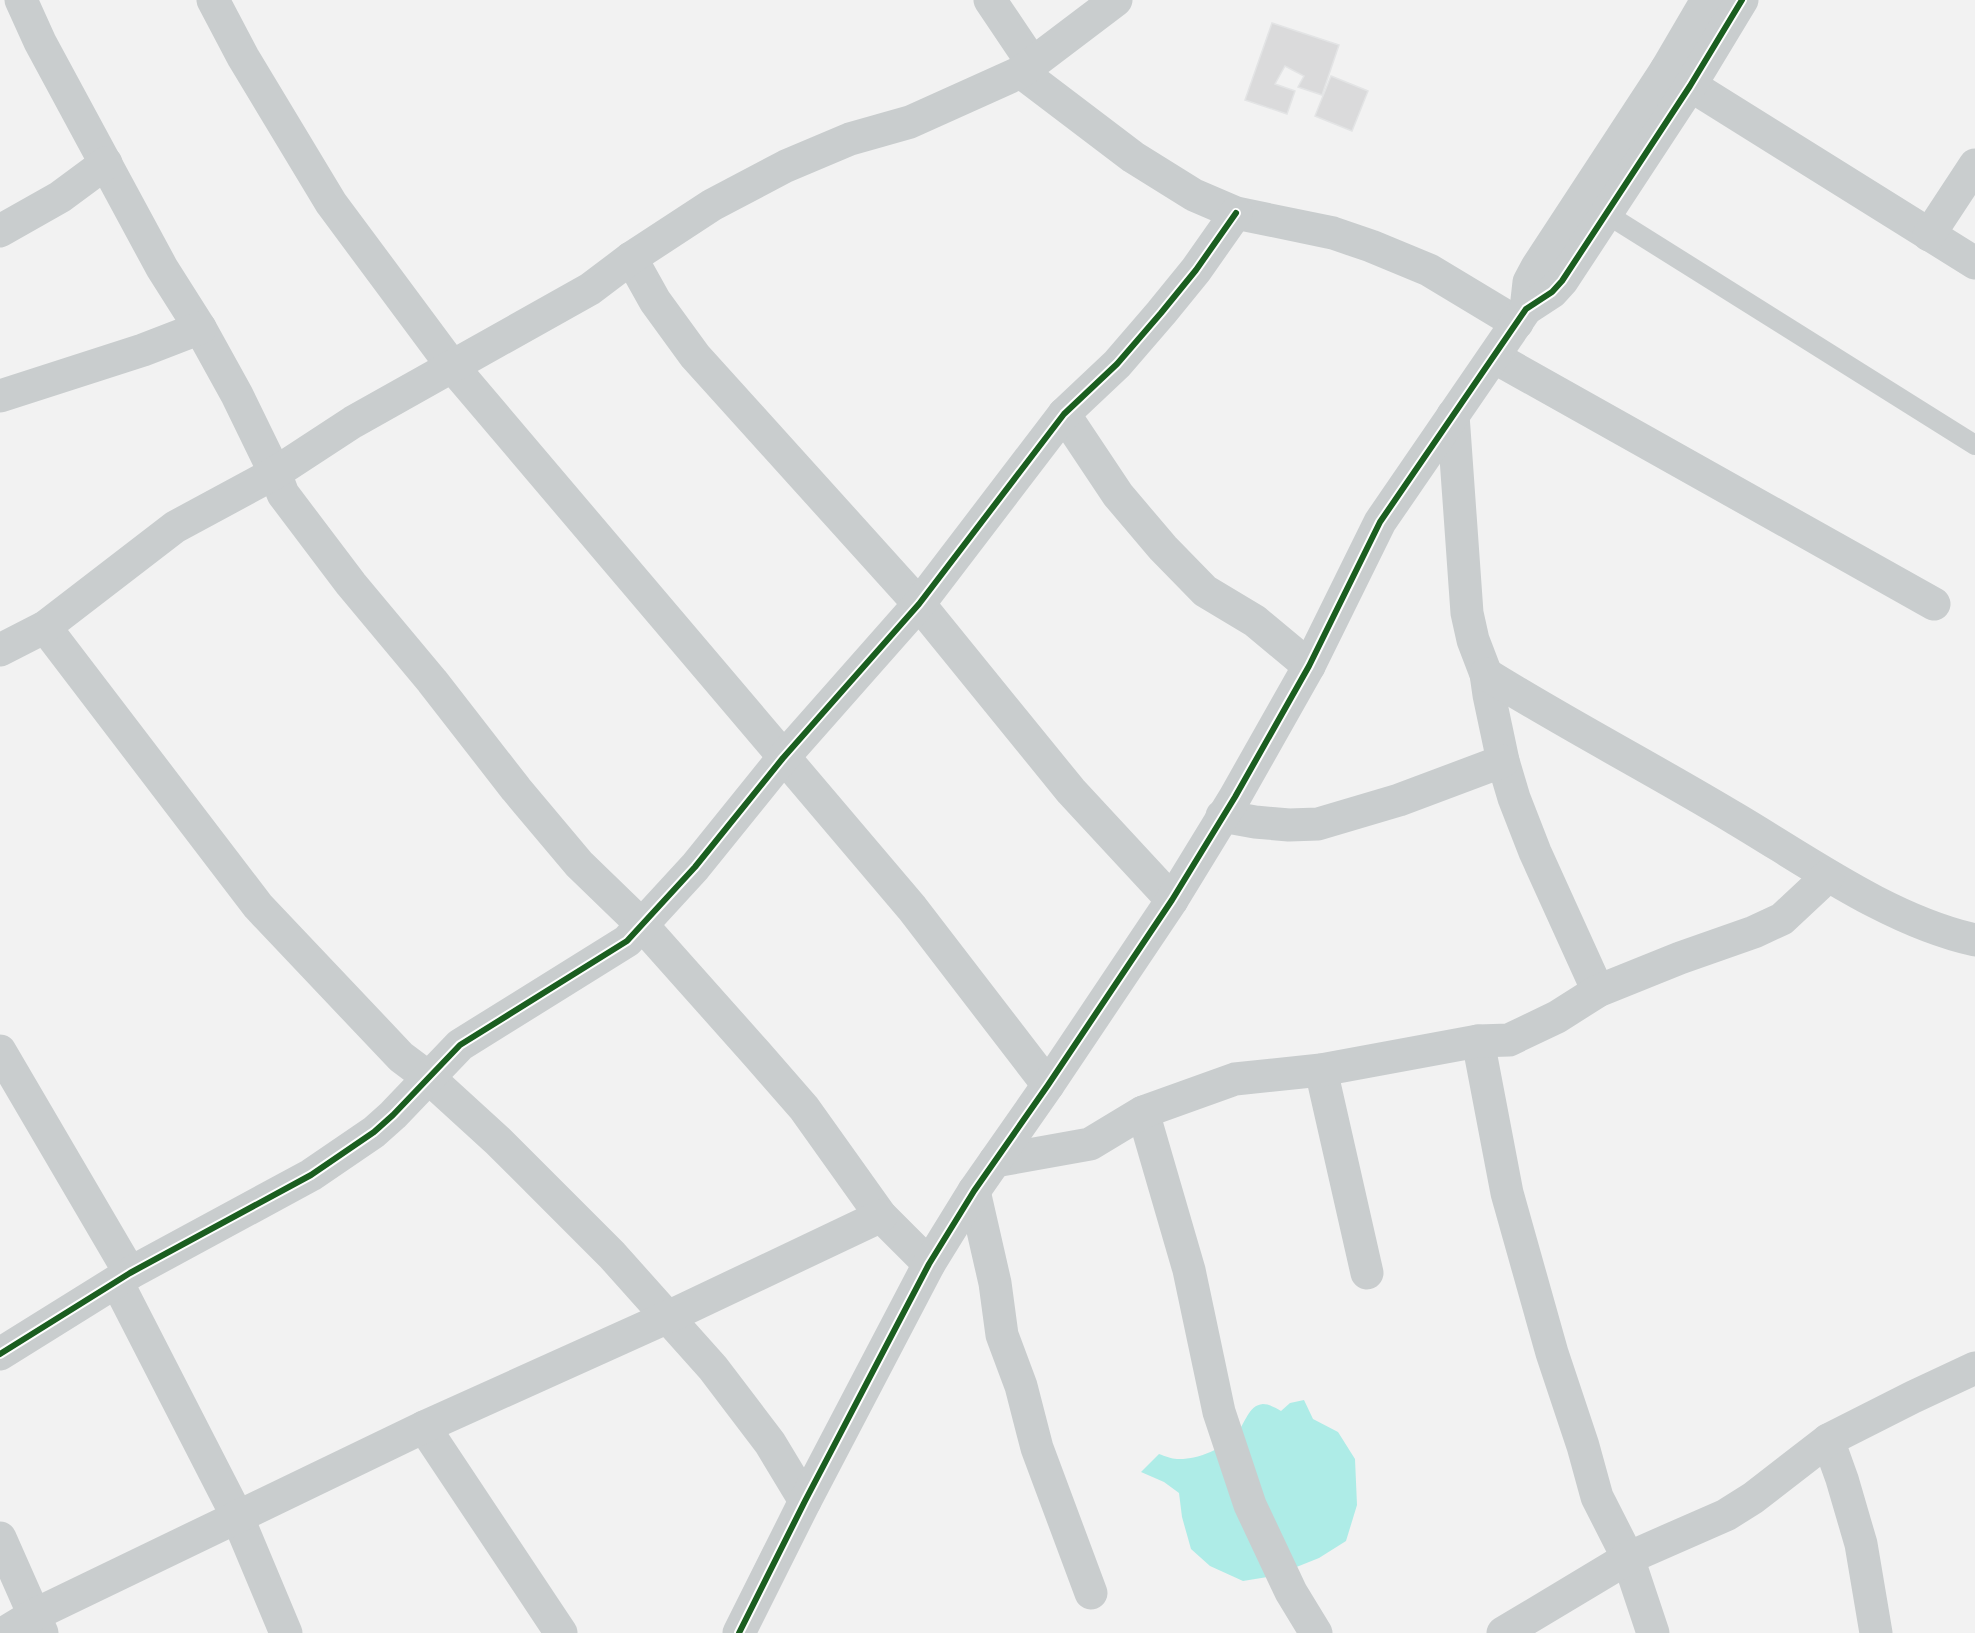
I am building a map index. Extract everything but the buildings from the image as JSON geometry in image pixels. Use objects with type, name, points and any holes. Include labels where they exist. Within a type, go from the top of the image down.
[{"type":"street","points":[[21,0],[40,42],[162,268],[201,328],[237,394],[283,494],[337,566],[432,681],[516,789],[579,864],[642,925],[804,1108],[881,1216],[929,1264]]},
{"type":"street","points":[[213,0],[243,57],[331,203],[452,366],[912,908],[1048,1085]]},
{"type":"street","points":[[990,0],[1027,68],[1133,157],[1194,195],[1236,213],[1333,233],[1371,246],[1429,270],[1521,316]]},
{"type":"street","points":[[0,649],[45,627],[175,527],[275,473],[353,422],[590,289],[631,258],[712,205],[786,166],[850,139],[910,122],[1027,68],[1116,0]]},
{"type":"street","points":[[739,1633],[929,1264],[974,1191],[1172,900],[1309,666],[1380,522],[1521,316],[1552,292],[1562,280],[1605,213],[1678,78],[1707,0]]},
{"type":"street","points":[[1521,316],[1529,282],[1537,267],[1678,78],[1742,0]]},
{"type":"street","points":[[1678,78],[1975,263]]},
{"type":"street","points":[[0,231],[60,196],[106,164]]},
{"type":"street","points":[[1929,235],[1975,165]]},
{"type":"street","points":[[0,1354],[124,1278],[311,1175],[374,1132],[460,1046],[627,941],[695,867],[783,758],[919,604],[1064,414],[1117,364],[1196,270],[1236,213]]},
{"type":"street","points":[[631,258],[655,301],[695,356],[919,604],[1071,791],[1172,900]]},
{"type":"street","points":[[0,396],[142,350],[201,328]]},
{"type":"street","points":[[1494,357],[1934,604]]},
{"type":"street","points":[[1064,414],[1118,495],[1205,591],[1255,621],[1309,666]]},
{"type":"street","points":[[1453,415],[1467,613],[1473,640],[1486,674],[1503,761],[1514,798],[1535,852],[1598,991]]},
{"type":"street","points":[[45,627],[258,906],[394,1050],[429,1078],[498,1141],[612,1255],[713,1368],[763,1433],[805,1501]]},
{"type":"street","points":[[1486,674],[1736,819],[1828,876],[1892,909],[1950,934],[1975,940]]},
{"type":"street","points":[[1222,816],[1266,823],[1318,824],[1399,800],[1503,761]]},
{"type":"street","points":[[995,1161],[1090,1144],[1143,1112],[1235,1079],[1321,1070],[1478,1041],[1509,1040],[1557,1017],[1598,991],[1680,958],[1754,932],[1782,919],[1828,876]]},
{"type":"street","points":[[1478,1041],[1507,1193],[1552,1353],[1583,1446],[1597,1497],[1628,1558],[1653,1633]]},
{"type":"street","points":[[0,1051],[124,1278],[237,1516],[286,1633]]},
{"type":"street","points":[[1321,1070],[1367,1274]]},
{"type":"street","points":[[1143,1112],[1189,1270],[1218,1412],[1250,1504],[1291,1592],[1316,1633]]},
{"type":"street","points":[[974,1191],[995,1283],[1002,1335],[1021,1386],[1038,1448],[1091,1593]]},
{"type":"street","points":[[4,1633],[38,1624],[237,1516],[881,1216]]},
{"type":"street","points":[[1503,1633],[1548,1620],[1628,1558],[1726,1515],[1753,1498],[1828,1440],[1975,1368]]},
{"type":"street","points":[[424,1427],[561,1633]]},
{"type":"street","points":[[1828,1440],[1861,1544],[1876,1633]]},
{"type":"street","points":[[0,1538],[38,1624]]},
{"type":"lane","points":[[1605,213],[1975,445]]},
{"type":"water","points":[[1304,1400],[1313,1419],[1338,1432],[1355,1459],[1357,1505],[1346,1541],[1319,1558],[1274,1576],[1243,1581],[1210,1566],[1191,1549],[1182,1517],[1179,1493],[1164,1482],[1141,1472],[1159,1454],[1185,1459],[1217,1449],[1236,1434],[1250,1412],[1258,1405],[1268,1405],[1281,1411],[1290,1403]]},
{"type":"cycle path","points":[[739,1633],[929,1264],[974,1191],[1172,900],[1235,797],[1309,666],[1380,522],[1526,309],[1552,292],[1562,281],[1690,86],[1742,0]]},
{"type":"cycle path","points":[[0,1354],[130,1273],[311,1175],[374,1132],[460,1045],[627,941],[695,867],[783,758],[919,604],[1064,414],[1117,364],[1161,313],[1196,270],[1236,213]]}]
